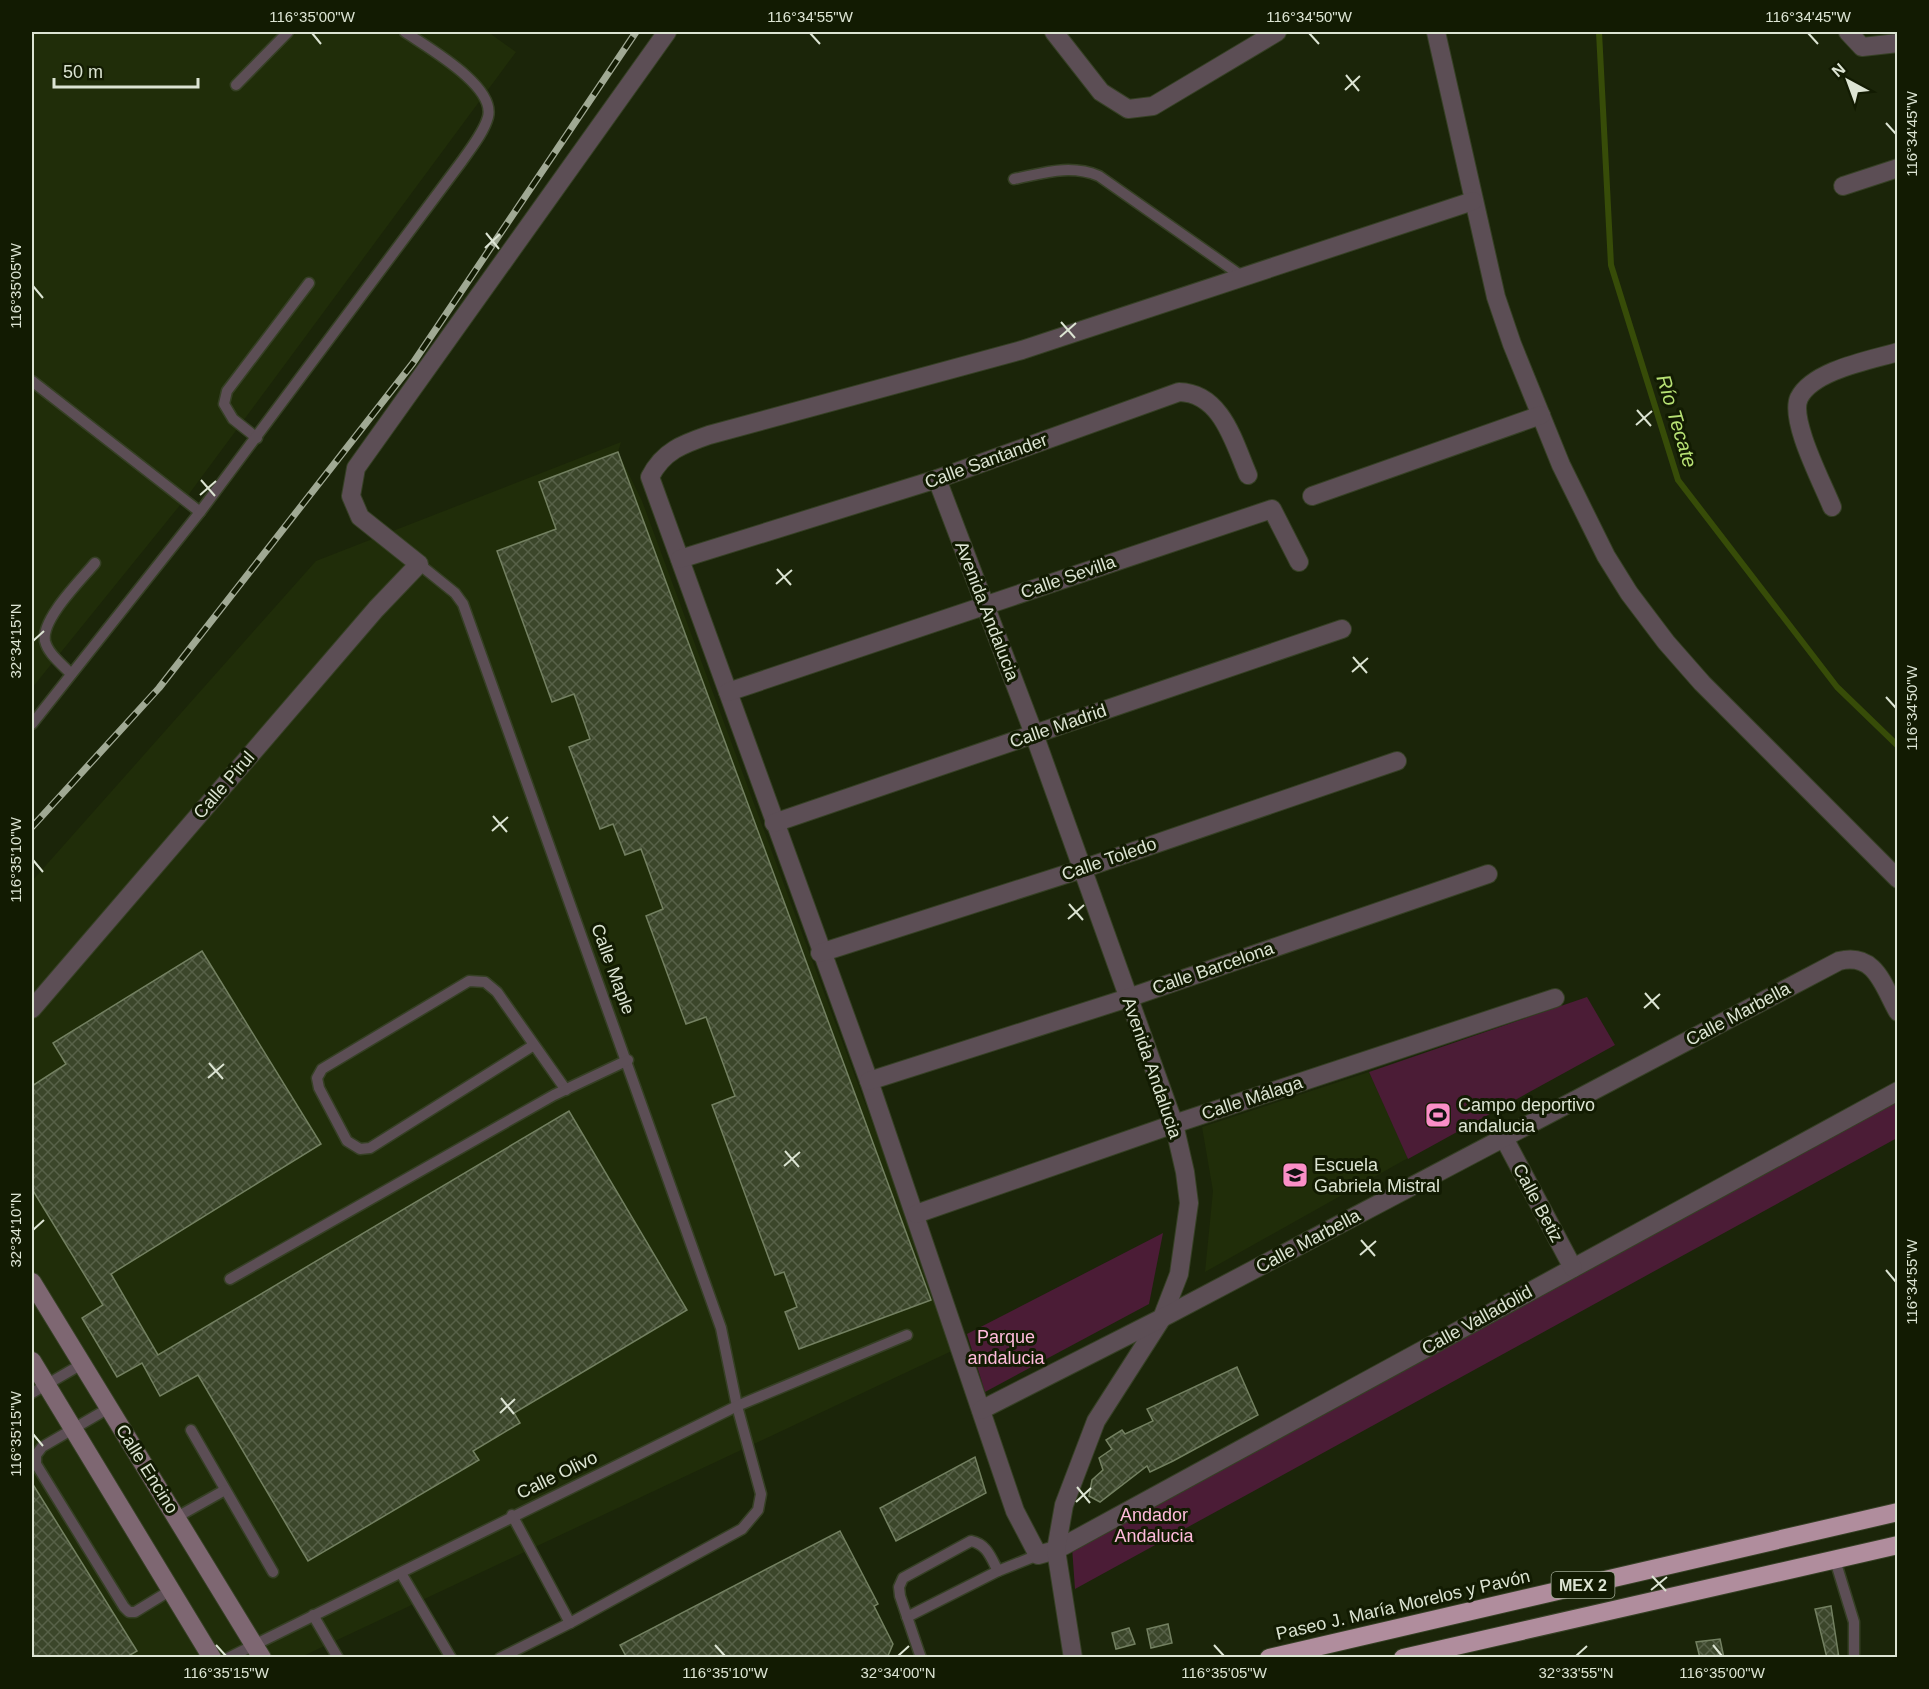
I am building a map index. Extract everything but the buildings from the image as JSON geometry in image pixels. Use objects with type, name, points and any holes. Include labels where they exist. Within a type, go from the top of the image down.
[{"type":"highway","name":"Paseo J. María Morelos y Pavón","points":[[1269,1658],[1898,1512]]},
{"type":"highway","name":"MEX 2","points":[[1402,1658],[1898,1545]]},
{"type":"street","points":[[419,564],[360,517],[351,496],[356,468],[667,32]]},
{"type":"street","points":[[1054,32],[1101,92],[1128,109],[1153,106],[1277,32]]},
{"type":"street","points":[[1436,32],[1496,297],[1512,344],[1561,465],[1606,556],[1629,593],[1666,642],[1702,683],[1898,879]]},
{"type":"street","points":[[1848,32],[1862,47],[1898,43]]},
{"type":"street","points":[[1843,186],[1898,168]]},
{"type":"street","points":[[1038,1555],[1015,1511],[869,1081],[820,953],[650,477],[657,462],[684,444],[804,408],[1022,350],[1473,201]]},
{"type":"street","points":[[1832,507],[1802,432],[1797,412],[1799,398],[1810,385],[1841,369],[1898,352]]},
{"type":"street","name":"Calle Santander","points":[[680,559],[937,479],[1179,393],[1195,394],[1222,417],[1248,475]]},
{"type":"street","points":[[1312,496],[1541,415]]},
{"type":"street","name":"Avenida Andalucia","points":[[937,479],[1034,734],[1174,1124],[1185,1172],[1189,1203],[1179,1274],[1162,1318],[1096,1421],[1072,1481],[1056,1550],[1073,1658]]},
{"type":"street","name":"Calle Sevilla","points":[[728,692],[1272,509],[1299,562]]},
{"type":"street","name":"Calle Pirul","points":[[32,1009],[376,609],[419,564]]},
{"type":"street","name":"Calle Madrid","points":[[774,823],[1342,629]]},
{"type":"street","name":"Calle Toledo","points":[[820,953],[1082,869],[1397,761]]},
{"type":"street","name":"Calle Barcelona","points":[[869,1081],[1128,998],[1488,874]]},
{"type":"street","name":"Calle Marbella","points":[[981,1410],[1162,1318],[1839,961],[1857,959],[1874,969],[1898,1012]]},
{"type":"street","name":"Calle Málaga","points":[[915,1214],[1174,1124],[1555,998]]},
{"type":"street","name":"Calle Valladolid","points":[[1038,1555],[1056,1550],[1898,1091]]},
{"type":"street","name":"Calle Betiz","points":[[1504,1138],[1573,1268]]},
{"type":"street","name":"Calle Encino","points":[[32,1282],[258,1650]]},
{"type":"street","points":[[32,1360],[39,1389],[74,1428],[212,1658]]},
{"type":"lane","points":[[236,86],[288,32]]},
{"type":"lane","points":[[32,724],[257,438],[462,161],[486,124],[489,107],[477,84],[405,32]]},
{"type":"lane","points":[[1014,179],[1068,168],[1085,170],[1099,176],[1243,277]]},
{"type":"lane","points":[[257,438],[233,419],[224,404],[227,391],[309,283]]},
{"type":"lane","points":[[32,381],[200,512]]},
{"type":"lane","points":[[71,674],[51,653],[45,640],[46,624],[95,563]]},
{"type":"lane","name":"Calle Maple","points":[[419,564],[455,593],[463,604],[722,1328],[736,1406],[761,1494],[754,1516],[742,1529],[570,1623],[500,1658]]},
{"type":"lane","points":[[534,1045],[370,1148],[360,1149],[347,1142],[319,1088],[317,1078],[322,1069],[469,981],[485,982],[497,992],[566,1090]]},
{"type":"lane","points":[[230,1279],[566,1090],[628,1060]]},
{"type":"lane","name":"Calle Olivo","points":[[228,1658],[258,1650],[313,1615],[736,1406],[907,1335]]},
{"type":"lane","points":[[39,1389],[82,1364]]},
{"type":"lane","points":[[110,1408],[42,1448],[36,1455],[36,1464],[129,1612],[135,1612],[171,1590]]},
{"type":"lane","points":[[191,1430],[273,1572]]},
{"type":"lane","points":[[177,1517],[225,1490]]},
{"type":"lane","points":[[512,1515],[570,1623]]},
{"type":"lane","points":[[921,1658],[899,1587],[903,1578],[971,1541],[979,1543],[987,1550],[998,1571]]},
{"type":"lane","points":[[907,1617],[998,1571],[1038,1555]]},
{"type":"lane","points":[[1835,1560],[1854,1622],[1854,1658]]},
{"type":"lane","points":[[401,1573],[451,1658]]},
{"type":"lane","points":[[313,1615],[338,1658]]},
{"type":"shaded area","points":[[32,32],[488,32],[516,52],[189,494],[32,688]]},
{"type":"shaded area","points":[[621,442],[618,452],[642,501],[956,1349],[301,1657],[32,1658],[32,881],[316,561]]},
{"type":"shaded area","name":"Escuela Gabriela Mistral","points":[[1369,1072],[1408,1158],[1205,1272],[1213,1191],[1202,1127]]},
{"type":"green space","name":"Campo deportivo andalucia","points":[[1587,997],[1615,1045],[1408,1159],[1369,1072]]},
{"type":"green space","name":"Andador Andalucia","points":[[1897,1102],[1897,1138],[1075,1589],[1072,1547]]},
{"type":"green space","name":"Parque andalucia","points":[[1163,1233],[1149,1304],[985,1392],[967,1334]]},
{"type":"waterway","name":"Río Tecate","points":[[1599,32],[1611,265],[1678,480],[1837,687],[1898,746]]},
{"type":"railway","points":[[32,827],[159,688],[413,363],[636,32]]},
{"type":"place","name":"Campo deportivo andalucia","points":[[1438,1115]]},
{"type":"place","name":"Escuela Gabriela Mistral","points":[[1295,1175]]}]
